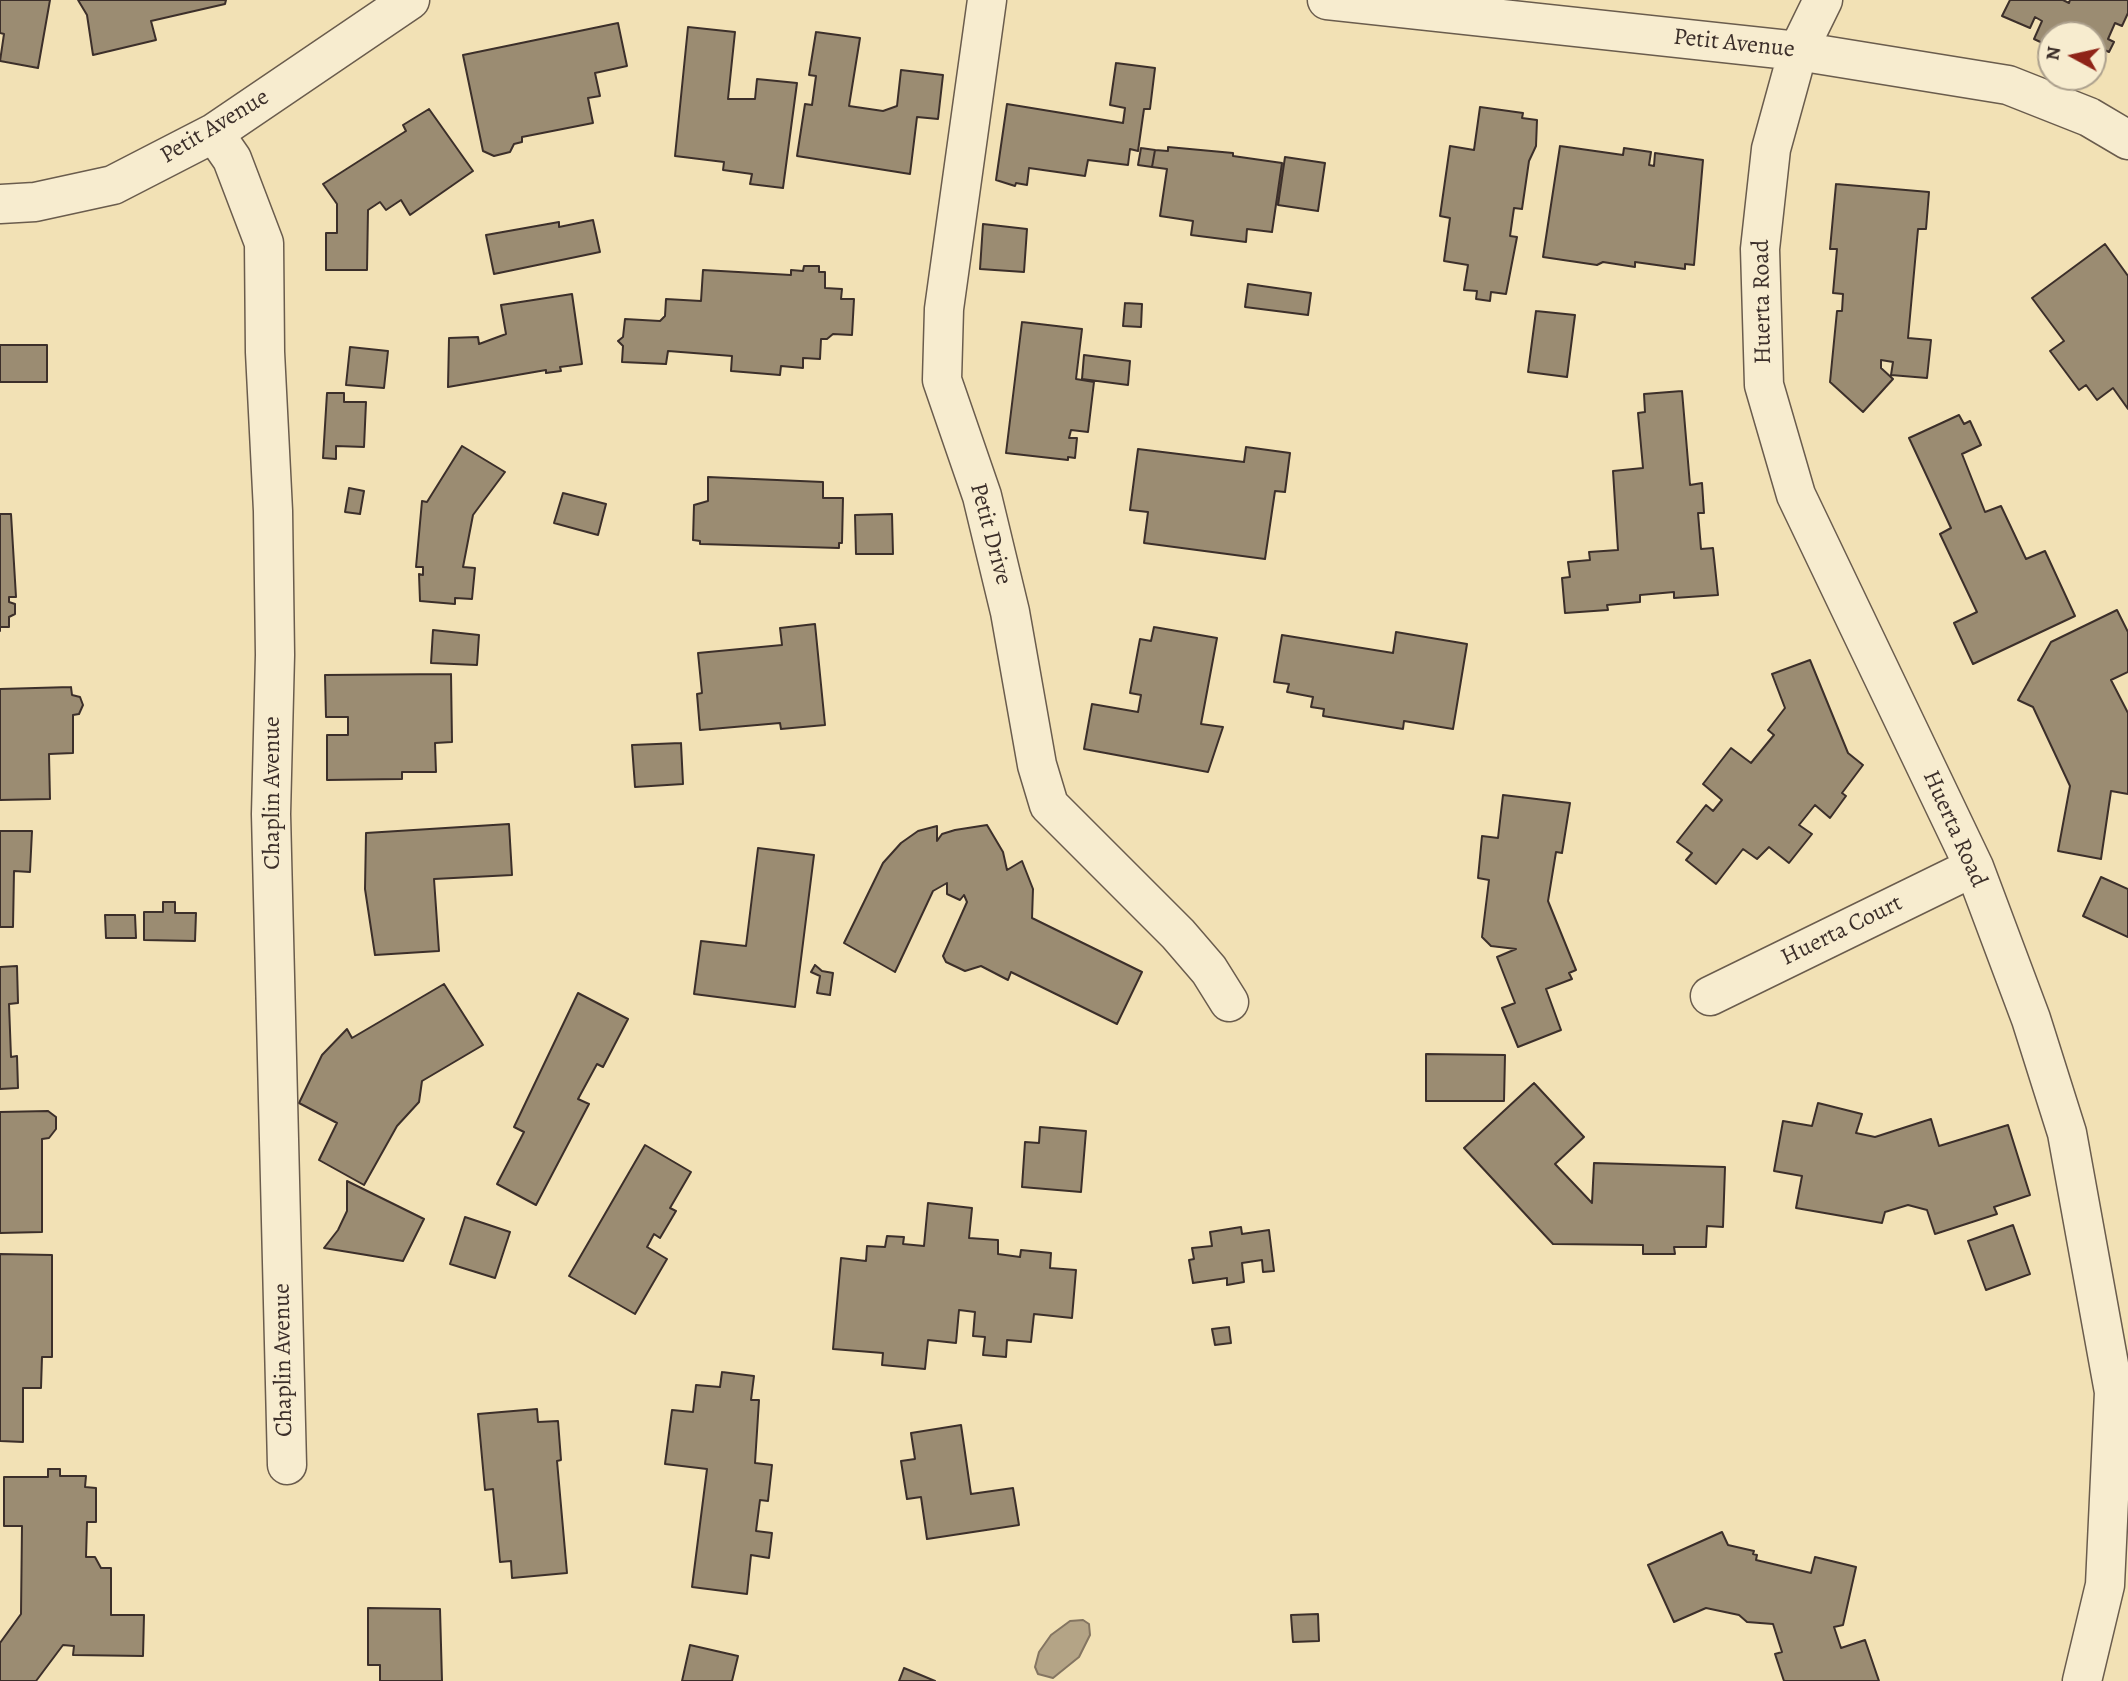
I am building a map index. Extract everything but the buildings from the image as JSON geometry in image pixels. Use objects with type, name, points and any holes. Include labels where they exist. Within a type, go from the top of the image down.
[{"type":"street","name":"Petit Avenue","points":[[0,204],[35,202],[113,185],[214,133],[410,0]]},
{"type":"street","name":"Petit Drive","points":[[987,0],[944,309],[942,380],[982,496],[1010,612],[1037,765],[1049,805],[1178,934],[1209,970],[1229,1002]]},
{"type":"street","name":"Petit Avenue","points":[[1327,0],[1798,51],[2008,85],[2089,117],[2128,140]]},
{"type":"street","name":"Huerta Road","points":[[1823,0],[1798,51],[1771,149],[1760,249],[1764,385],[1796,495],[1974,867],[2031,1019],[2067,1133],[2113,1392],[2105,1585],[2082,1681]]},
{"type":"street","name":"Chaplin Avenue","points":[[214,133],[232,159],[264,243],[265,352],[273,511],[275,655],[271,814],[287,1465]]},
{"type":"street","name":"Huerta Court","points":[[1710,996],[1974,867]]},
{"type":"shaded area","points":[[1083,1620],[1089,1624],[1090,1635],[1079,1657],[1053,1678],[1038,1674],[1035,1667],[1039,1652],[1051,1635],[1070,1621]]}]
